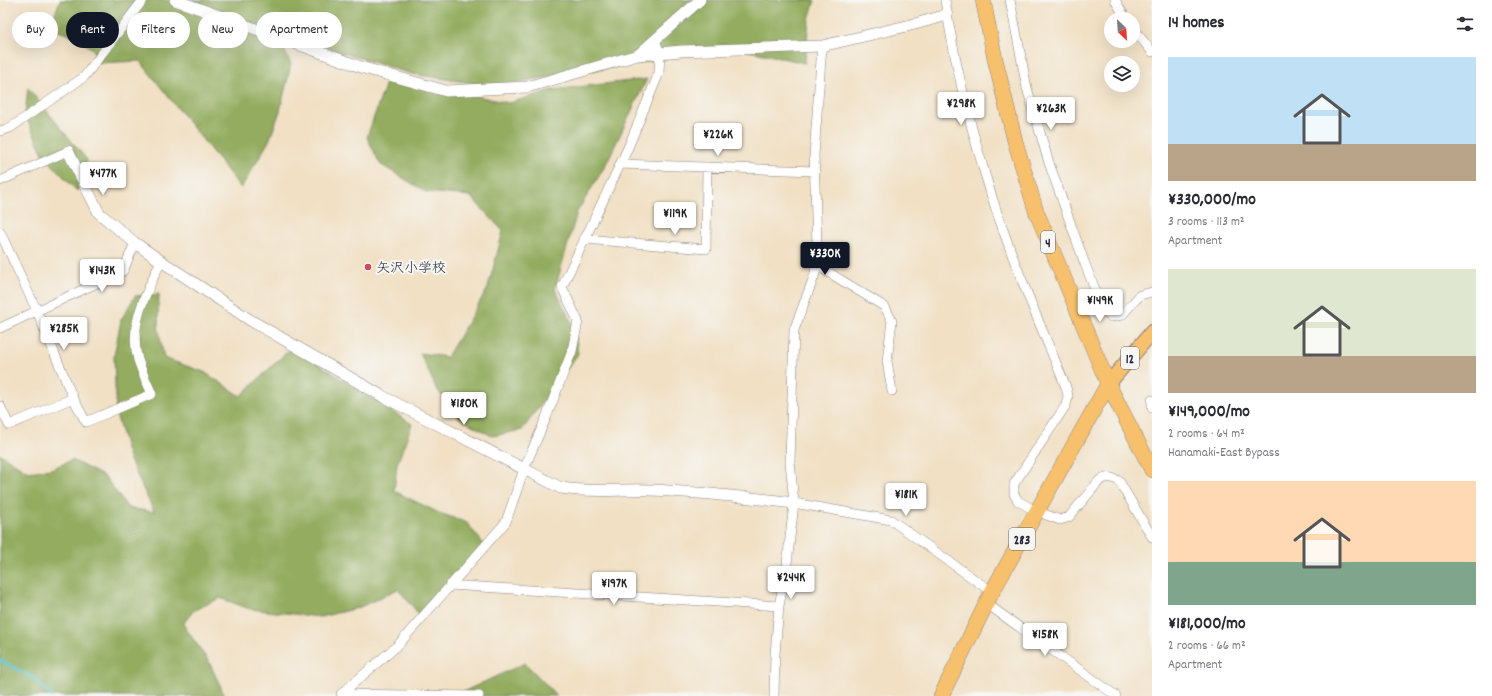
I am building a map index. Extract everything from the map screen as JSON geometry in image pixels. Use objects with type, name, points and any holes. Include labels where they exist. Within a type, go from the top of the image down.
[{"type":"highway","name":"4","points":[[983,0],[995,59],[1015,141],[1036,211],[1108,384],[1152,470]]},
{"type":"highway","name":"283","points":[[941,696],[989,598],[1036,511],[1108,384]]},
{"type":"main road","name":"12","points":[[1108,384],[1152,332]]},
{"type":"street","points":[[0,131],[10,128],[84,77],[143,0]]},
{"type":"street","points":[[175,0],[364,68],[446,91],[527,87],[638,55],[822,46],[947,15]]},
{"type":"street","points":[[638,55],[700,0]]},
{"type":"street","points":[[945,0],[965,100],[985,175],[1009,243],[1066,387],[1068,396],[1066,405],[1014,484],[1014,494],[1018,501],[1036,511],[1060,520],[1069,517],[1099,481],[1105,477],[1112,477],[1119,481],[1152,537]]},
{"type":"street","points":[[1010,0],[1027,88],[1042,140],[1085,264],[1104,312],[1111,317],[1122,315],[1140,295],[1152,292]]},
{"type":"street","points":[[1115,0],[1122,12]]},
{"type":"street","points":[[1140,37],[1152,52]]},
{"type":"street","points":[[479,696],[341,694],[398,645],[506,522],[524,469],[572,351],[578,321],[562,287],[620,164],[659,73],[660,53],[655,40]]},
{"type":"street","points":[[774,696],[775,654],[779,606],[787,564],[794,503],[790,462],[794,330],[815,274],[817,245],[814,155],[822,46]]},
{"type":"street","points":[[0,180],[68,151],[99,214],[135,243],[161,261],[250,320],[382,396],[561,488],[577,491],[650,490],[729,496],[794,503],[891,520],[989,598],[1022,630],[1067,659],[1116,696]]},
{"type":"street","points":[[620,164],[815,171]]},
{"type":"street","points":[[584,239],[706,249],[707,167]]},
{"type":"street","points":[[0,232],[37,311],[73,398],[86,422],[152,394],[138,360],[135,345],[136,327],[144,297],[161,261]]},
{"type":"street","points":[[0,328],[123,272],[135,243]]},
{"type":"street","points":[[815,264],[885,307],[892,321],[887,361],[892,391]]},
{"type":"street","points":[[0,406],[9,425],[73,398]]},
{"type":"street","points":[[1152,400],[1152,408]]},
{"type":"street","points":[[450,585],[779,606]]},
{"type":"green space","points":[[60,0],[815,0],[809,19],[805,63],[731,47],[647,62],[492,86],[412,74],[328,48],[342,48],[342,12],[256,12],[256,48],[283,48],[291,64],[280,111],[269,141],[241,188],[140,61],[99,63],[91,48],[119,48],[119,12],[66,12],[66,34],[58,31],[58,12],[56,12]]},
{"type":"green space","points":[[388,77],[509,103],[552,90],[647,79],[605,166],[577,212],[555,289],[575,330],[578,354],[522,430],[492,436],[459,418],[436,388],[420,353],[447,357],[488,288],[503,231],[470,196],[426,192],[380,164],[367,137]]},
{"type":"green space","points":[[28,88],[87,160],[77,191],[44,156],[25,115]]},
{"type":"green space","points":[[159,294],[158,327],[164,358],[204,372],[241,396],[292,347],[412,424],[397,464],[394,491],[437,512],[467,523],[486,547],[418,613],[398,589],[358,608],[320,617],[250,609],[220,598],[193,611],[183,624],[209,662],[225,696],[0,696],[0,454],[28,472],[51,469],[72,460],[105,477],[128,508],[154,512],[129,458],[116,414],[114,356],[121,320],[135,296]]},
{"type":"green space","points":[[525,663],[557,696],[454,696]]},
{"type":"waterway","points":[[0,660],[33,678],[52,696]]},
{"type":"place","name":"矢沢小学校","points":[[368,267]]}]
